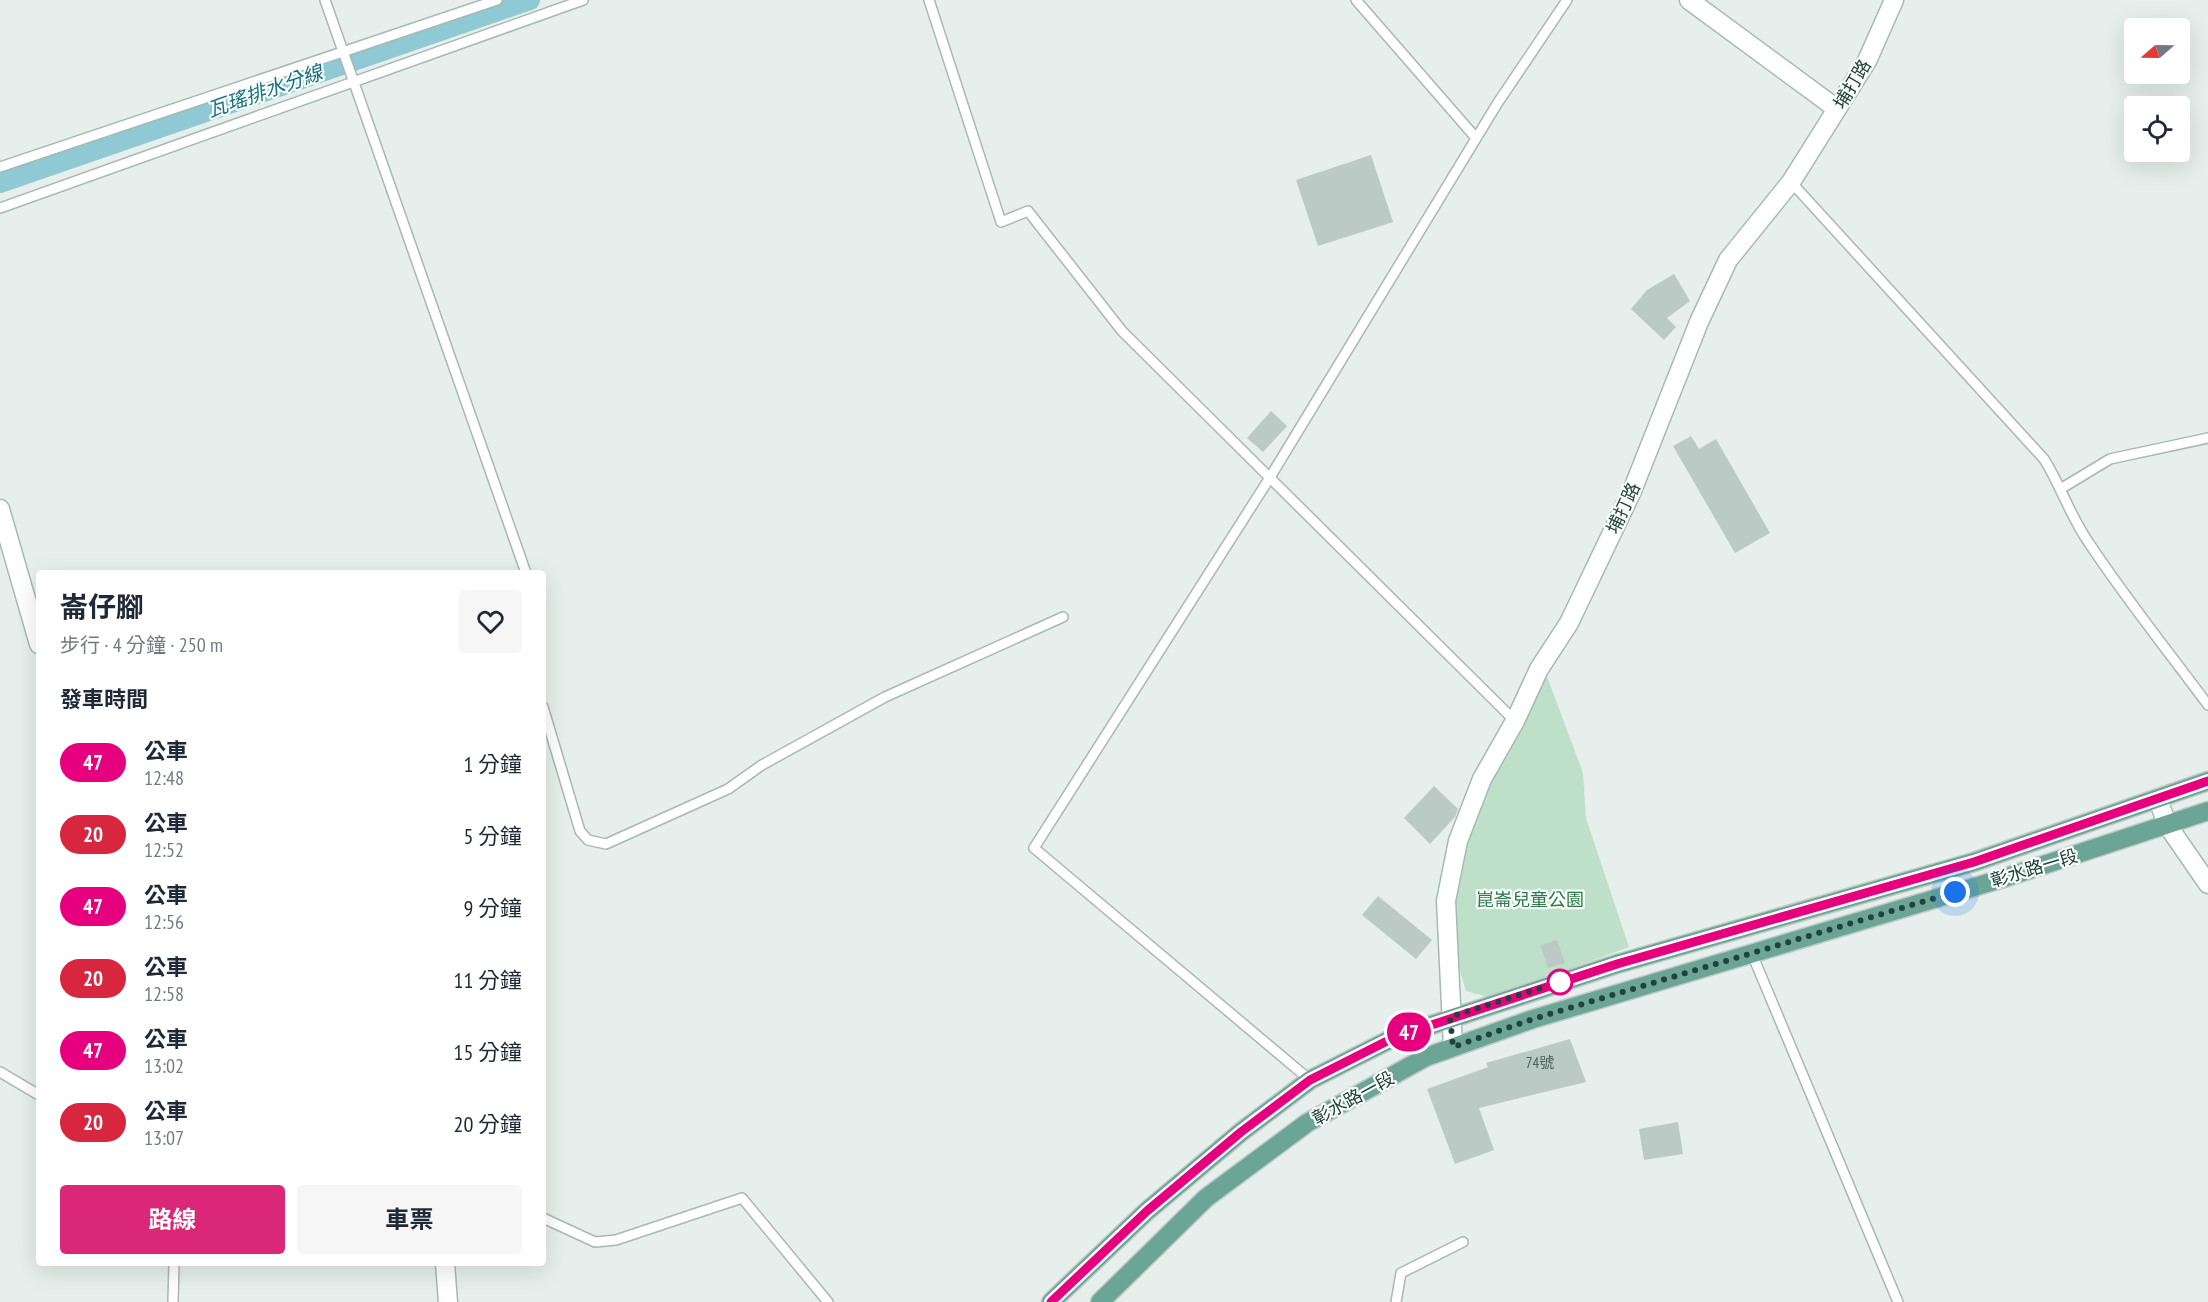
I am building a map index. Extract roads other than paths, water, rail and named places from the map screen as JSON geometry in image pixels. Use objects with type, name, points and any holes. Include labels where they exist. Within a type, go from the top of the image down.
[{"type":"main road","name":"彰水路一段","points":[[1051,1302],[1147,1211],[1221,1148],[1310,1080],[1395,1037],[1450,1017],[1617,964],[1974,862],[2208,781]]},
{"type":"main road","name":"彰水路一段","points":[[1100,1302],[1206,1198],[1307,1124],[1426,1057],[1533,1019],[2168,826],[2208,811]]},
{"type":"main road","points":[[1221,1148],[1240,1173]]},
{"type":"street","points":[[1689,0],[1837,109]]},
{"type":"street","name":"埔打路","points":[[1453,1047],[1446,901],[1458,841],[1482,779],[1515,721],[1539,669],[1569,623],[1632,491],[1699,322],[1728,260],[1791,182],[1867,62],[1894,0]]},
{"type":"street","points":[[0,508],[36,634]]},
{"type":"street","points":[[2158,800],[2168,826],[2208,884]]},
{"type":"street","points":[[445,1266],[448,1302]]},
{"type":"lane","points":[[325,0],[356,82],[525,570]]},
{"type":"lane","points":[[0,167],[345,53],[497,0]]},
{"type":"lane","points":[[0,208],[583,0]]},
{"type":"lane","points":[[928,0],[1001,222],[1028,211],[1122,332],[1515,721]]},
{"type":"lane","points":[[1356,0],[1476,138]]},
{"type":"lane","points":[[1310,1080],[1034,848],[1269,479],[1476,138],[1567,0]]},
{"type":"lane","points":[[1791,182],[2044,459],[2062,488],[2068,511],[2089,543],[2208,705]]},
{"type":"lane","points":[[2062,488],[2110,459],[2208,438]]},
{"type":"lane","points":[[546,716],[580,831],[588,840],[606,844],[728,789],[762,765],[885,698],[1063,617]]},
{"type":"lane","points":[[1752,954],[1898,1302]]},
{"type":"lane","points":[[0,1072],[36,1093]]},
{"type":"lane","points":[[546,1219],[595,1242],[616,1240],[742,1197],[828,1302]]},
{"type":"lane","points":[[1396,1302],[1401,1273],[1463,1242]]},
{"type":"lane","points":[[173,1302],[174,1266]]},
{"type":"waterway","name":"瓦瑤排水分線","points":[[0,183],[530,0]]},
{"type":"park label","name":"崑崙兒童公園","points":[[1530,899]]}]
